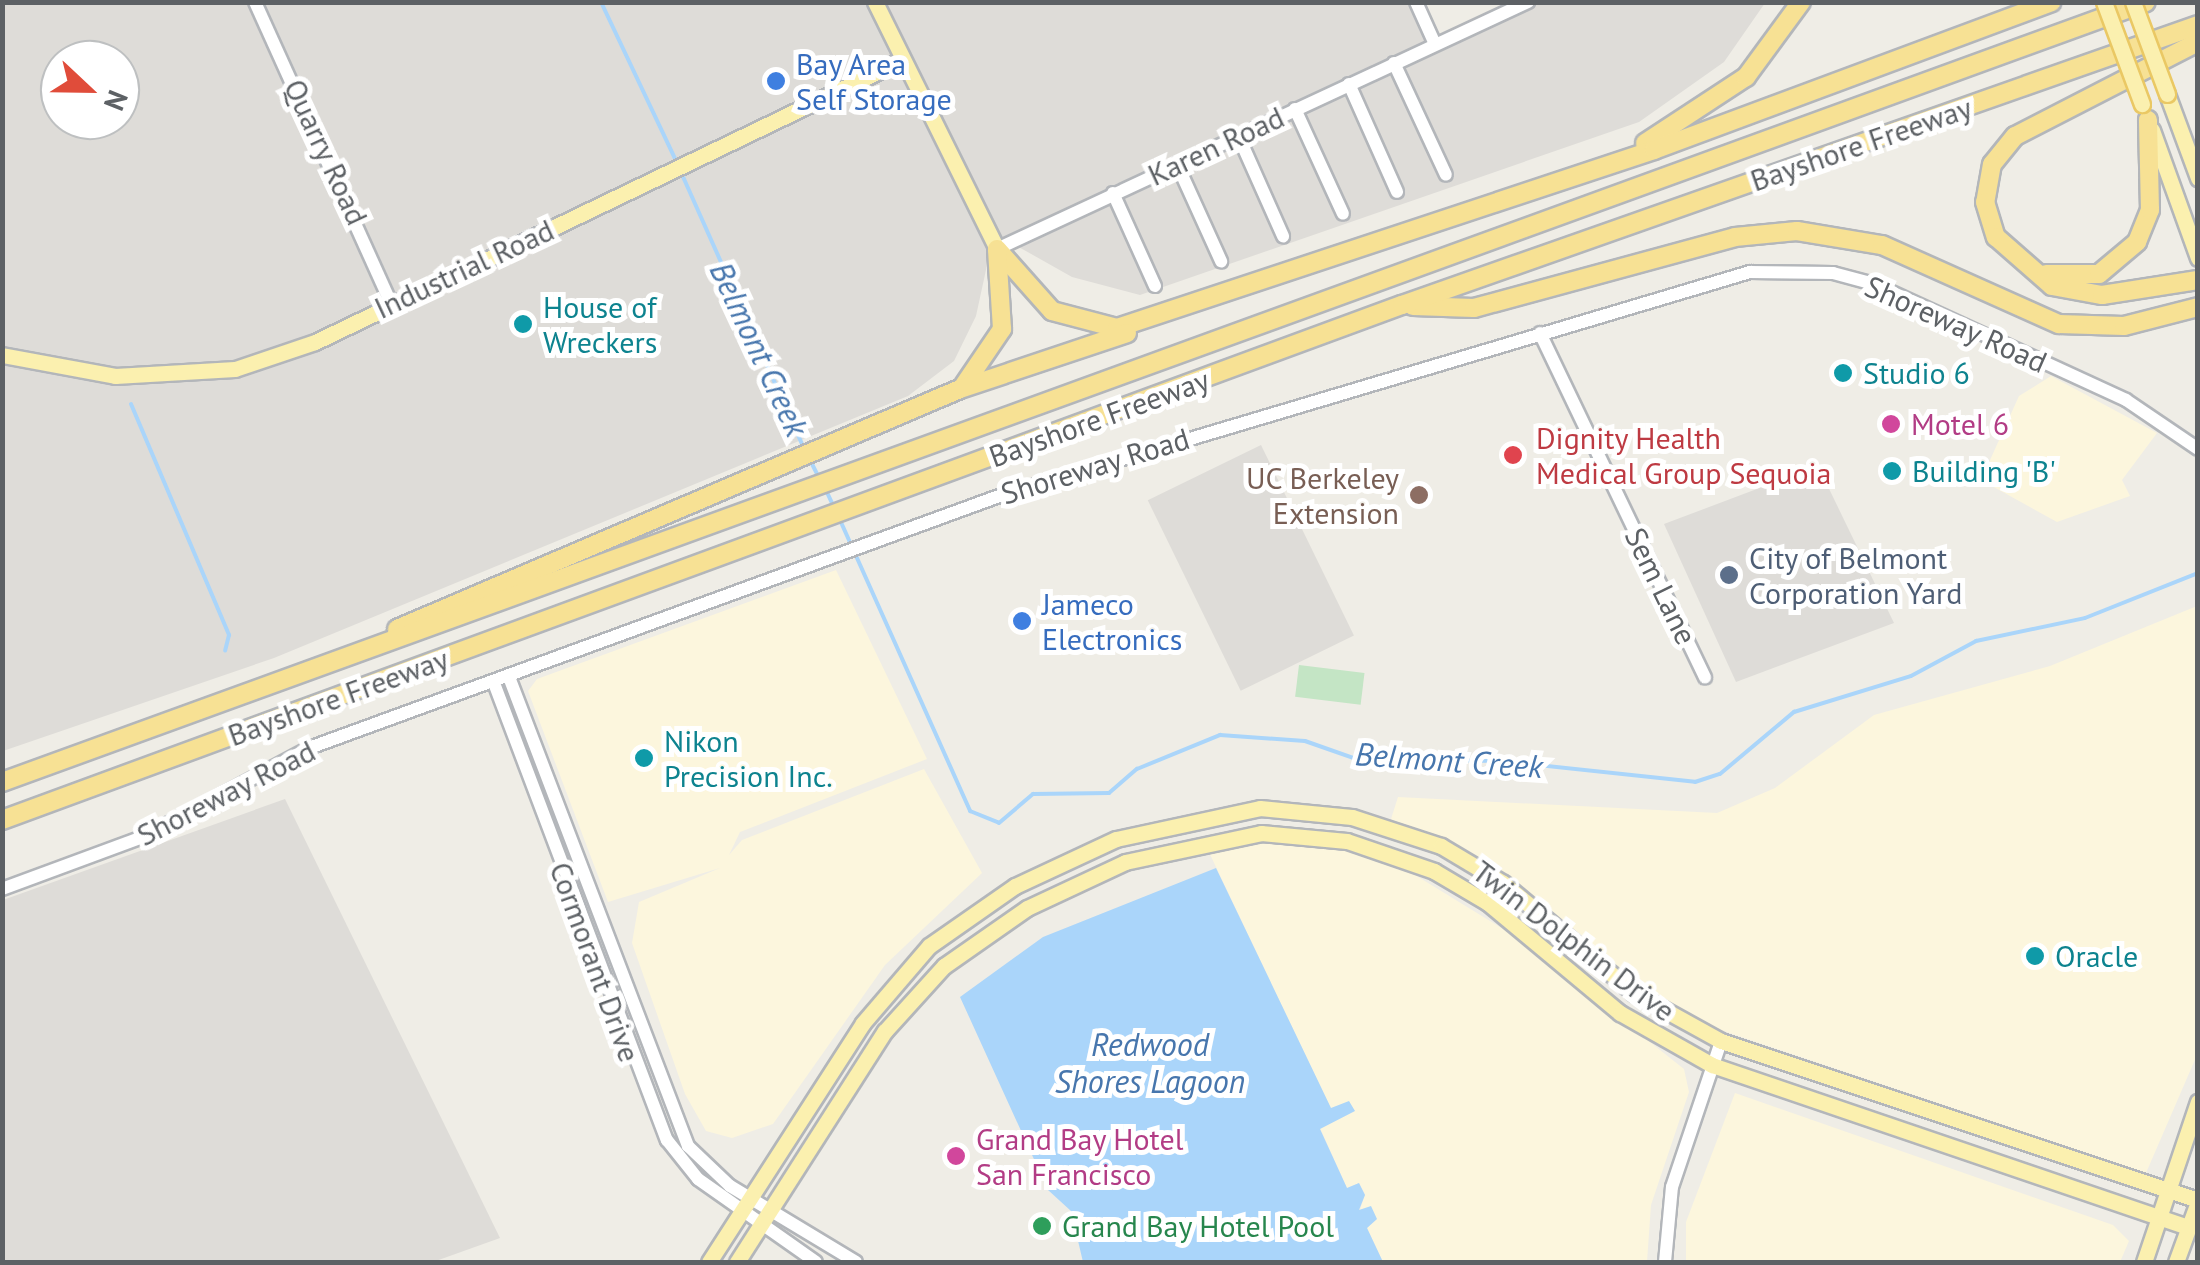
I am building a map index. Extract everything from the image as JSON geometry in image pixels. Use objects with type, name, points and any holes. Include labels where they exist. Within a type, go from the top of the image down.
[{"type":"highway","points":[[1605,164],[1728,93],[1801,2]]},
{"type":"highway","points":[[997,249],[1052,311],[1100,327],[1605,164],[2051,2]]},
{"type":"highway","name":"Bayshore Freeway","points":[[2,782],[2146,2]]},
{"type":"highway","name":"Bayshore Freeway","points":[[2,820],[1402,305],[2198,25]]},
{"type":"highway","points":[[2198,42],[2054,111],[2002,149],[1985,202],[2013,258],[2052,286],[2084,294],[2198,280]]},
{"type":"highway","points":[[2013,258],[2069,278],[2127,256],[2150,210],[2145,112]]},
{"type":"highway","points":[[1402,305],[1474,308],[1735,237],[1797,231],[1882,244],[2059,324],[2124,326],[2198,307]]},
{"type":"highway","points":[[960,389],[988,361],[1002,329],[997,249]]},
{"type":"highway","points":[[304,674],[960,389],[1187,312],[1256,278]]},
{"type":"main road","points":[[875,2],[997,249]]},
{"type":"main road","points":[[2104,2],[2198,258]]},
{"type":"main road","points":[[2133,2],[2198,178]]},
{"type":"main road","name":"Industrial Road","points":[[2,356],[115,376],[200,374],[316,342],[902,60]]},
{"type":"main road","name":"Twin Dolphin Drive","points":[[709,1262],[863,1022],[929,946],[1064,862],[1218,812],[1352,817],[1442,846],[1503,883],[1634,993],[1721,1042],[2198,1201]]},
{"type":"main road","name":"Twin Dolphin Drive","points":[[738,1262],[885,1032],[944,966],[1075,885],[1222,836],[1348,841],[1434,870],[1488,903],[1620,1013],[1712,1064],[2188,1227]]},
{"type":"main road","points":[[2144,1262],[2198,1102]]},
{"type":"main road","points":[[2176,1262],[2198,1201]]},
{"type":"street","name":"Quarry Road","points":[[256,2],[391,303]]},
{"type":"street","points":[[1416,2],[1435,44]]},
{"type":"street","name":"Karen Road","points":[[997,249],[1528,2]]},
{"type":"street","points":[[1394,63],[1446,174]]},
{"type":"street","points":[[1349,84],[1397,192]]},
{"type":"street","points":[[1295,109],[1343,214]]},
{"type":"street","points":[[1238,136],[1283,236]]},
{"type":"street","points":[[1177,164],[1221,261]]},
{"type":"street","points":[[1113,194],[1156,286]]},
{"type":"street","name":"Shoreway Road","points":[[2,889],[145,836],[310,748],[1057,476],[1750,272],[1833,272],[2126,400],[2198,448]]},
{"type":"street","name":"Sem Lane","points":[[1540,333],[1705,678]]},
{"type":"street","name":"Cormorant Drive","points":[[509,677],[674,1123],[704,1165],[746,1206]]},
{"type":"street","name":"Cormorant Drive","points":[[494,682],[649,1107],[688,1170],[746,1206]]},
{"type":"street","points":[[1665,1262],[1662,1225],[1721,1042]]},
{"type":"street","points":[[746,1206],[770,1210],[856,1262]]},
{"type":"street","points":[[746,1206],[760,1225],[816,1262]]},
{"type":"shaded area","points":[[1421,2],[1443,46],[1530,3],[1765,3],[1724,62],[1639,122],[1140,295],[1072,277],[994,233],[976,316],[954,361],[908,396],[274,658],[3,751],[2,3]]},
{"type":"shaded area","points":[[2051,376],[2157,433],[2122,480],[2130,496],[2057,522],[1981,480],[2019,396]]},
{"type":"shaded area","points":[[1261,445],[1354,636],[1241,691],[1148,500]]},
{"type":"shaded area","points":[[1818,466],[1894,623],[1736,682],[1664,524]]},
{"type":"shaded area","points":[[836,570],[927,759],[740,832],[729,855],[742,840],[924,769],[982,873],[885,965],[773,1124],[732,1138],[706,1131],[685,1094],[632,943],[639,902],[720,868],[608,902],[528,691],[537,679]]},
{"type":"shaded area","points":[[2197,606],[2197,1055],[2146,1173],[1694,1021],[1616,970],[1520,886],[1391,819],[1398,797],[1717,813],[1775,788],[1874,715],[2050,666]]},
{"type":"shaded area","points":[[285,799],[500,1238],[433,1262],[3,1262],[3,900]]},
{"type":"shaded area","points":[[1290,839],[1389,859],[1521,940],[1684,1069],[1689,1092],[1651,1205],[1647,1262],[1383,1262],[1367,1228],[1377,1219],[1360,1210],[1365,1194],[1359,1183],[1347,1188],[1320,1128],[1354,1111],[1331,1109],[1206,846]]},
{"type":"shaded area","points":[[1735,1093],[2113,1225],[2129,1241],[2120,1262],[1686,1262],[1686,1222]]},
{"type":"green space","points":[[1299,665],[1365,673],[1361,705],[1295,697]]},
{"type":"water","name":"Redwood Shores Lagoon","points":[[1216,868],[1331,1108],[1349,1101],[1355,1111],[1320,1129],[1347,1188],[1359,1183],[1365,1195],[1359,1210],[1371,1206],[1377,1219],[1367,1228],[1383,1262],[1083,1262],[1071,1211],[1048,1190],[960,997],[1043,937]]},
{"type":"waterway","name":"Belmont Creek","points":[[601,2],[676,161]]},
{"type":"waterway","name":"Belmont Creek","points":[[680,170],[804,449]]},
{"type":"waterway","points":[[131,404],[229,635],[225,651]]},
{"type":"waterway","name":"Belmont Creek","points":[[811,462],[820,480]]},
{"type":"waterway","name":"Belmont Creek","points":[[825,488],[834,507]]},
{"type":"waterway","name":"Belmont Creek","points":[[840,520],[970,811],[999,823],[1033,794],[1109,793],[1137,769],[1220,735],[1305,741],[1356,759],[1500,761],[1695,782],[1720,774],[1794,712],[1911,676],[1976,641],[2085,618],[2198,573]]},
{"type":"place","name":"Bay Area Self Storage","points":[[776,81]]},
{"type":"place","name":"House of Wreckers","points":[[523,324]]},
{"type":"place","name":"Studio 6","points":[[1843,373]]},
{"type":"place","name":"Motel 6","points":[[1891,424]]},
{"type":"place","name":"Dignity Health Medical Group Sequoia","points":[[1513,455]]},
{"type":"place","name":"Building 'B'","points":[[1892,471]]},
{"type":"place","name":"UC Berkeley Extension","points":[[1419,495]]},
{"type":"place","name":"City of Belmont Corporation Yard","points":[[1729,575]]},
{"type":"place","name":"Jameco Electronics","points":[[1022,621]]},
{"type":"place","name":"Nikon Precision Inc.","points":[[644,758]]},
{"type":"place","name":"Oracle","points":[[2035,956]]},
{"type":"place","name":"Grand Bay Hotel San Francisco","points":[[956,1156]]},
{"type":"place","name":"Grand Bay Hotel Pool","points":[[1042,1226]]}]
